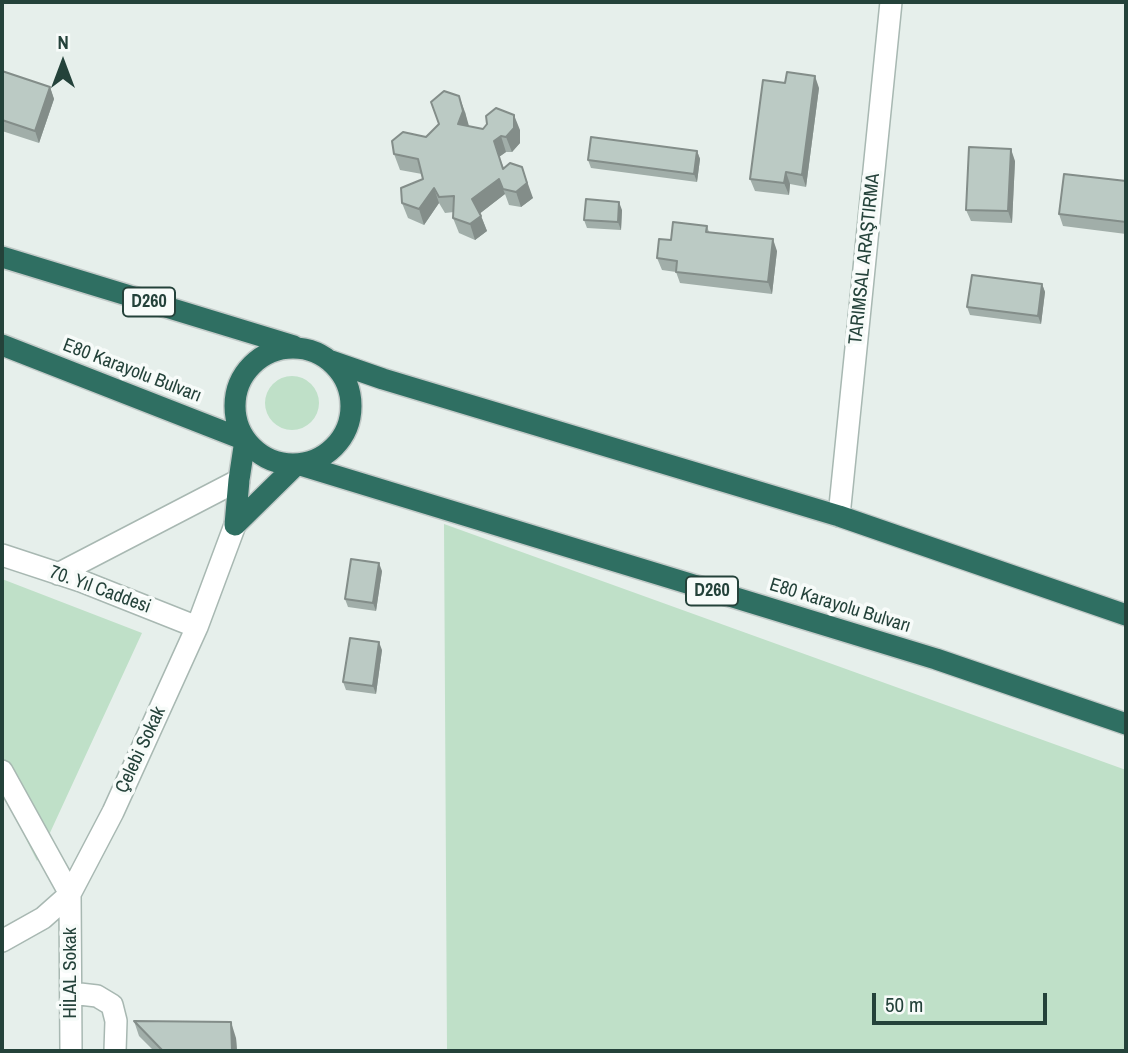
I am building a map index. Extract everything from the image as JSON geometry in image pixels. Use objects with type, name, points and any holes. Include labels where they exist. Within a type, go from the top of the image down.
[{"type":"highway","name":"D260","points":[[2,257],[296,347]]},
{"type":"highway","name":"E80 Karayolu Bulvarı","points":[[2,345],[246,440]]},
{"type":"highway","points":[[331,361],[344,376],[351,395],[352,414],[345,433],[333,449],[316,460],[297,464],[277,462],[259,453],[246,440],[237,424],[235,405],[238,386],[247,370],[260,357],[277,349],[296,347],[314,351],[331,361],[383,379],[839,516],[1126,615]]},
{"type":"highway","points":[[235,525],[246,440]]},
{"type":"highway","points":[[235,525],[297,464]]},
{"type":"highway","name":"E80 Karayolu Bulvarı","points":[[297,464],[923,655],[1126,724]]},
{"type":"street","name":"TARIMSAL ARAŞTIRMA","points":[[839,516],[891,2]]},
{"type":"street","points":[[58,573],[239,480]]},
{"type":"street","name":"Çelebi Sokak","points":[[2,941],[43,918],[70,894],[113,812],[197,627],[235,525]]},
{"type":"street","name":"70. Yıl Caddesi","points":[[2,555],[81,581],[197,627]]},
{"type":"street","points":[[2,771],[70,894]]},
{"type":"street","name":"HİLAL Sokak","points":[[70,894],[71,1051]]},
{"type":"street","points":[[71,993],[97,996],[112,1005],[116,1021],[116,1051]]},
{"type":"green space","points":[[297,376],[307,380],[315,388],[319,403],[315,418],[307,426],[287,430],[277,426],[269,418],[265,398],[269,388],[277,380]]},
{"type":"green space","points":[[444,524],[1126,770],[1126,1051],[447,1051]]},
{"type":"green space","points":[[2,579],[142,633],[37,861],[2,791]]},
{"type":"building","points":[[2,71],[50,87],[35,131],[2,120]]},
{"type":"building","points":[[787,72],[815,76],[802,175],[786,172],[784,183],[750,179],[763,80],[785,83]]},
{"type":"building","points":[[444,91],[459,96],[463,111],[458,124],[483,129],[487,124],[486,116],[496,108],[514,115],[514,128],[506,137],[501,136],[494,141],[503,169],[510,163],[522,167],[527,183],[516,192],[503,189],[499,179],[472,199],[481,216],[470,224],[453,218],[454,196],[439,197],[434,188],[419,209],[402,203],[401,188],[423,179],[418,159],[394,154],[392,141],[403,132],[426,137],[439,124],[431,102]]},
{"type":"building","points":[[591,137],[697,151],[694,174],[588,160]]},
{"type":"building","points":[[969,147],[1011,149],[1008,211],[966,210]]},
{"type":"building","points":[[1064,174],[1126,181],[1126,222],[1059,214]]},
{"type":"building","points":[[586,199],[619,202],[618,222],[584,220]]},
{"type":"building","points":[[673,222],[707,226],[706,232],[773,239],[768,282],[676,272],[677,261],[657,258],[659,239],[671,240]]},
{"type":"building","points":[[972,275],[1042,284],[1038,316],[967,307]]},
{"type":"building","points":[[351,559],[379,563],[373,603],[345,599]]},
{"type":"building","points":[[350,638],[379,642],[373,686],[343,682]]},
{"type":"building","points":[[134,1021],[231,1022],[232,1051],[163,1051]]}]
